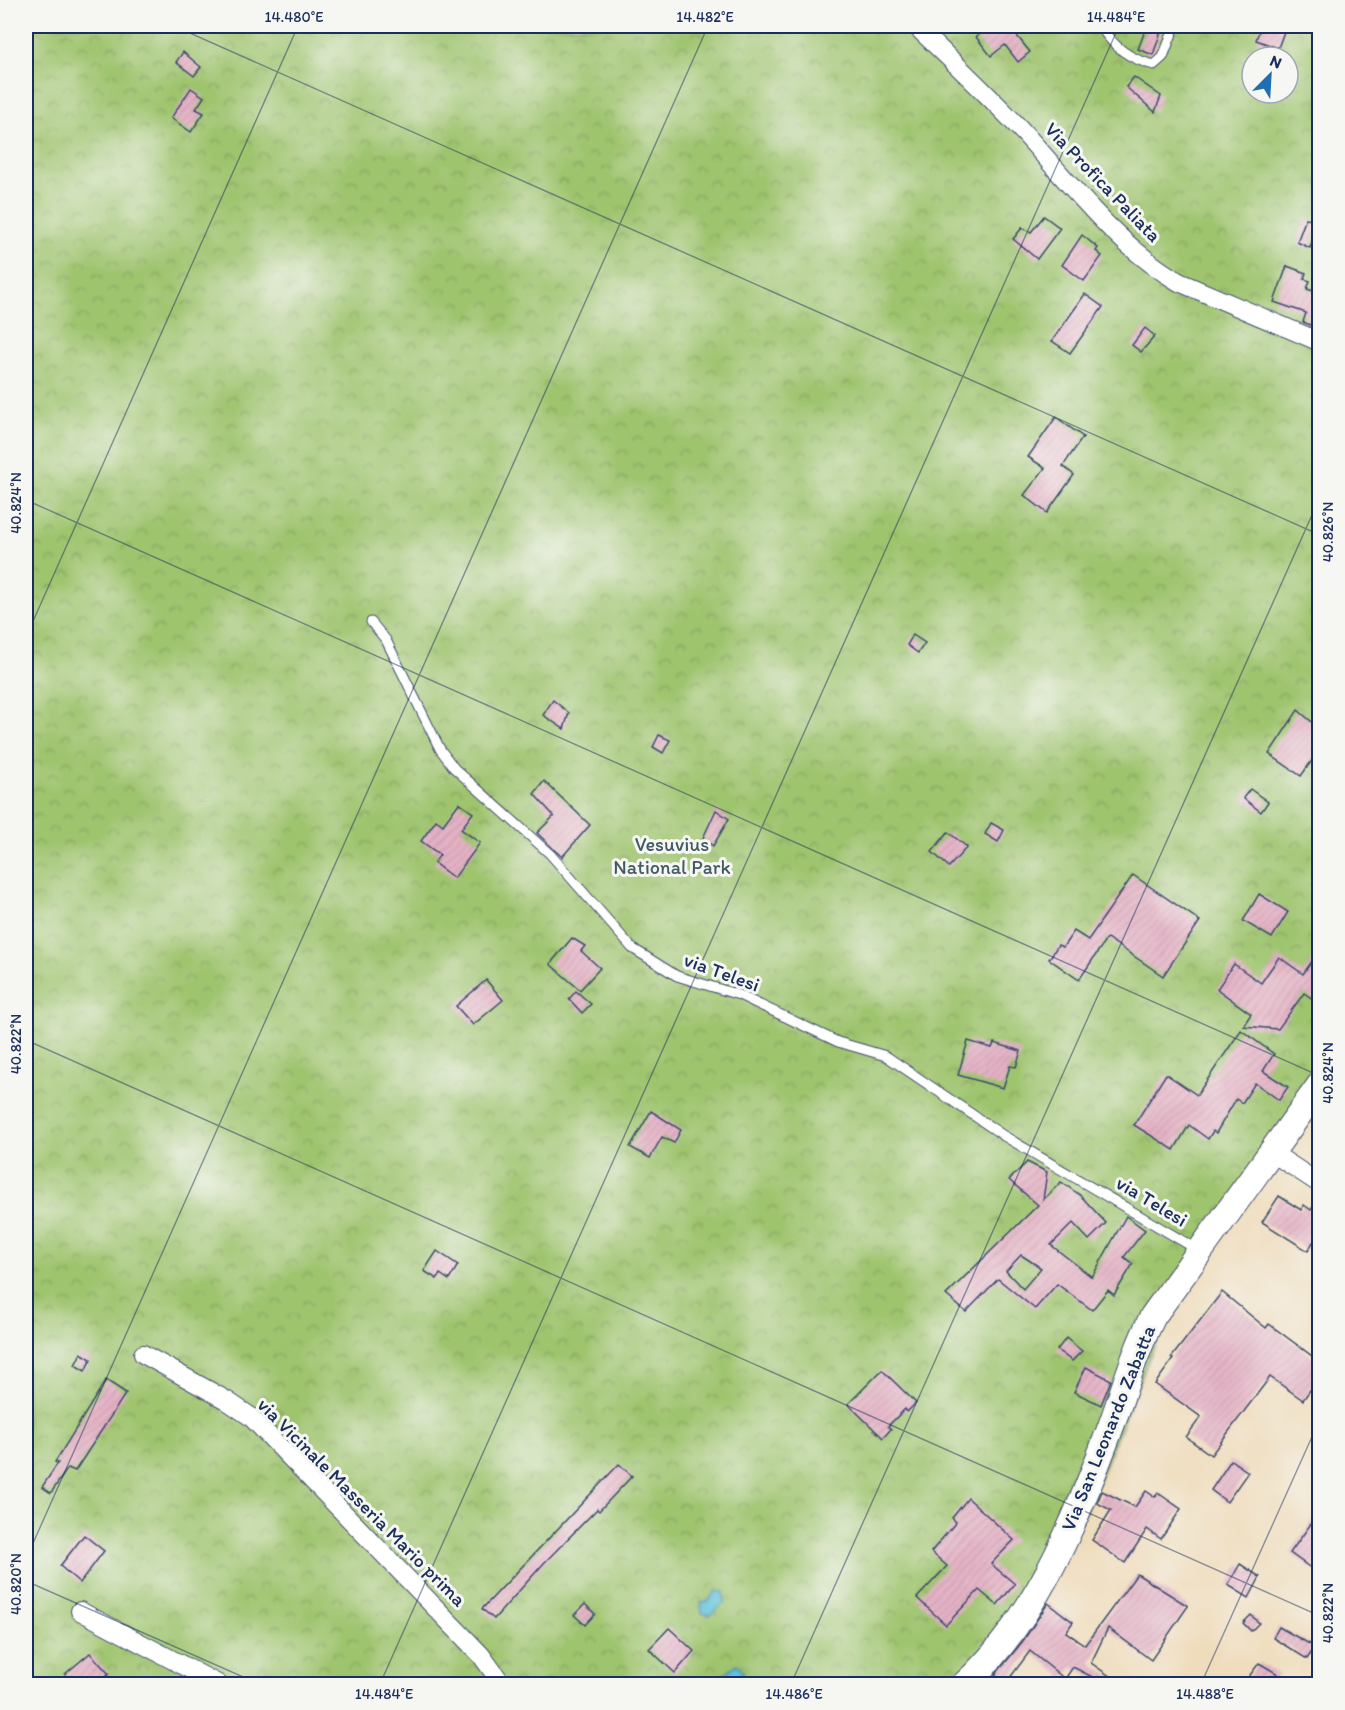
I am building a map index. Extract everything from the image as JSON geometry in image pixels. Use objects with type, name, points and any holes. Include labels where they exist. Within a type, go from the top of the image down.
[{"type":"street","name":"Via Profica Paliata","points":[[916,26],[1012,120],[1125,243],[1142,257],[1179,282],[1320,342]]},
{"type":"street","name":"Via San Leonardo Zabatta","points":[[965,1684],[981,1669],[1011,1633],[1040,1589],[1104,1445],[1142,1337],[1153,1316],[1320,1085]]},
{"type":"street","points":[[1271,1152],[1320,1184]]},
{"type":"street","name":"via Vicinale Masseria Mario prima","points":[[143,1354],[226,1400],[251,1417],[481,1655],[502,1684]]},
{"type":"street","points":[[80,1611],[218,1684]]},
{"type":"lane","points":[[1100,26],[1112,44],[1138,61],[1154,65],[1163,57],[1175,26]]},
{"type":"lane","name":"via Telesi","points":[[371,622],[386,640],[440,749],[454,768],[550,854],[632,948],[677,976],[739,995],[828,1038],[886,1056],[1004,1136],[1200,1251]]},
{"type":"green space","name":"Vesuvius National Park","points":[[26,26],[1319,26],[1319,1105],[1203,1261],[1161,1329],[1086,1511],[980,1684],[26,1684]]},
{"type":"water","points":[[716,1591],[724,1592],[724,1603],[710,1615],[702,1613],[701,1603],[709,1600]]},
{"type":"water","points":[[737,1664],[744,1672],[726,1684],[720,1677]]},
{"type":"building","points":[[992,26],[1009,26],[1030,52],[1018,62],[1005,45],[991,56],[976,37]]},
{"type":"building","points":[[1147,26],[1162,28],[1153,55],[1138,49]]},
{"type":"building","points":[[1261,26],[1286,26],[1279,45],[1270,45],[1256,40]]},
{"type":"building","points":[[183,52],[201,67],[194,76],[176,62]]},
{"type":"building","points":[[1134,77],[1161,96],[1155,112],[1126,87]]},
{"type":"building","points":[[191,88],[204,97],[196,109],[204,113],[191,132],[171,118]]},
{"type":"building","points":[[1044,216],[1060,228],[1037,259],[1013,239],[1022,228],[1031,232]]},
{"type":"building","points":[[1306,218],[1318,223],[1310,248],[1297,242]]},
{"type":"building","points":[[1082,235],[1098,248],[1096,251],[1102,256],[1084,281],[1062,265]]},
{"type":"building","points":[[1287,266],[1306,273],[1304,279],[1310,281],[1307,289],[1320,293],[1320,329],[1303,322],[1306,313],[1274,302]]},
{"type":"building","points":[[1085,294],[1103,307],[1070,353],[1052,341]]},
{"type":"building","points":[[1145,328],[1155,336],[1141,352],[1132,345]]},
{"type":"building","points":[[1056,417],[1083,437],[1063,466],[1074,475],[1047,513],[1024,495],[1045,468],[1028,457]]},
{"type":"building","points":[[913,635],[925,643],[918,653],[907,645]]},
{"type":"building","points":[[553,700],[569,713],[564,729],[543,715]]},
{"type":"building","points":[[1298,710],[1312,722],[1320,722],[1320,749],[1301,776],[1269,754]]},
{"type":"building","points":[[659,735],[670,740],[663,753],[653,747]]},
{"type":"building","points":[[544,781],[590,825],[562,857],[537,833],[554,816],[534,794]]},
{"type":"building","points":[[1250,789],[1268,802],[1261,812],[1243,798]]},
{"type":"building","points":[[459,803],[473,813],[461,829],[480,843],[454,878],[434,863],[440,855],[421,841],[436,820],[443,825]]},
{"type":"building","points":[[716,810],[729,819],[713,846],[703,838]]},
{"type":"building","points":[[991,823],[1004,830],[998,842],[985,834]]},
{"type":"building","points":[[948,832],[967,847],[949,867],[932,852]]},
{"type":"building","points":[[1133,875],[1200,921],[1163,976],[1107,938],[1079,980],[1049,959],[1058,945],[1063,947],[1074,931],[1088,940]]},
{"type":"building","points":[[1259,894],[1288,912],[1272,938],[1243,921]]},
{"type":"building","points":[[572,938],[585,946],[581,951],[600,968],[580,990],[550,964]]},
{"type":"building","points":[[1320,950],[1320,1004],[1304,993],[1278,1029],[1243,1026],[1251,1014],[1217,989],[1234,964],[1261,983],[1279,957],[1303,974]]},
{"type":"building","points":[[486,980],[503,1000],[473,1025],[456,1006]]},
{"type":"building","points":[[576,991],[591,1004],[582,1013],[569,999]]},
{"type":"building","points":[[1241,1030],[1274,1054],[1263,1071],[1288,1087],[1279,1100],[1255,1083],[1242,1103],[1236,1099],[1216,1133],[1213,1131],[1208,1139],[1189,1125],[1174,1150],[1134,1125],[1166,1074],[1197,1095]]},
{"type":"building","points":[[968,1041],[992,1048],[994,1043],[1021,1051],[1016,1067],[1010,1066],[1003,1088],[958,1075]]},
{"type":"building","points":[[651,1111],[681,1130],[674,1143],[662,1137],[650,1158],[630,1147]]},
{"type":"building","points":[[1027,1162],[1047,1172],[1043,1200],[1061,1182],[1080,1195],[1106,1223],[1089,1240],[1073,1223],[1051,1245],[1092,1277],[1126,1216],[1145,1230],[1124,1257],[1133,1264],[1114,1295],[1108,1290],[1092,1310],[1057,1284],[1035,1309],[998,1279],[966,1312],[946,1295],[1038,1205],[1009,1180]],"holes":[[[1021,1255],[1041,1268],[1023,1289],[1006,1271]]]},
{"type":"building","points":[[1279,1196],[1301,1210],[1304,1205],[1311,1210],[1320,1197],[1320,1246],[1313,1242],[1308,1251],[1262,1222]]},
{"type":"building","points":[[437,1251],[458,1265],[449,1280],[440,1274],[437,1279],[424,1271]]},
{"type":"building","points":[[1222,1292],[1266,1328],[1269,1324],[1320,1362],[1320,1376],[1303,1400],[1270,1377],[1211,1455],[1186,1437],[1201,1417],[1155,1384],[1173,1359],[1171,1358]]},
{"type":"building","points":[[1066,1338],[1082,1351],[1072,1361],[1057,1350]]},
{"type":"building","points":[[81,1353],[91,1359],[85,1371],[75,1365]]},
{"type":"building","points":[[1086,1367],[1111,1380],[1101,1405],[1074,1392]]},
{"type":"building","points":[[882,1370],[916,1403],[907,1412],[905,1409],[888,1426],[891,1429],[883,1438],[848,1404]]},
{"type":"building","points":[[106,1380],[126,1393],[75,1471],[68,1468],[51,1493],[42,1487]]},
{"type":"building","points":[[1231,1460],[1248,1472],[1227,1502],[1211,1490]]},
{"type":"building","points":[[619,1464],[632,1476],[599,1511],[597,1509],[544,1563],[494,1619],[482,1609]]},
{"type":"building","points":[[1102,1491],[1135,1507],[1146,1491],[1155,1497],[1158,1493],[1181,1509],[1161,1539],[1147,1529],[1125,1563],[1092,1540],[1111,1510],[1097,1503]]},
{"type":"building","points":[[968,1498],[1014,1540],[991,1564],[1015,1584],[997,1605],[979,1590],[946,1625],[917,1598],[947,1566],[931,1552],[956,1522],[952,1518]]},
{"type":"building","points":[[1320,1511],[1320,1558],[1312,1569],[1290,1553]]},
{"type":"building","points":[[84,1535],[104,1551],[80,1583],[60,1566]]},
{"type":"building","points":[[1240,1564],[1260,1577],[1249,1598],[1228,1585]]},
{"type":"building","points":[[1137,1574],[1188,1606],[1151,1660],[1108,1628],[1091,1663],[1111,1677],[1106,1684],[1073,1667],[1065,1679],[1030,1651],[1006,1683],[995,1675],[1023,1641],[1048,1603],[1073,1622],[1066,1632],[1085,1645]]},
{"type":"building","points":[[585,1604],[595,1614],[585,1625],[574,1615]]},
{"type":"building","points":[[1251,1615],[1259,1623],[1251,1631],[1243,1623]]},
{"type":"building","points":[[1279,1627],[1315,1647],[1307,1659],[1273,1638]]},
{"type":"building","points":[[669,1628],[694,1651],[675,1673],[649,1649]]},
{"type":"building","points":[[90,1653],[109,1674],[97,1684],[74,1684],[65,1674]]},
{"type":"building","points":[[1259,1663],[1278,1674],[1272,1684],[1246,1684],[1247,1679]]}]
